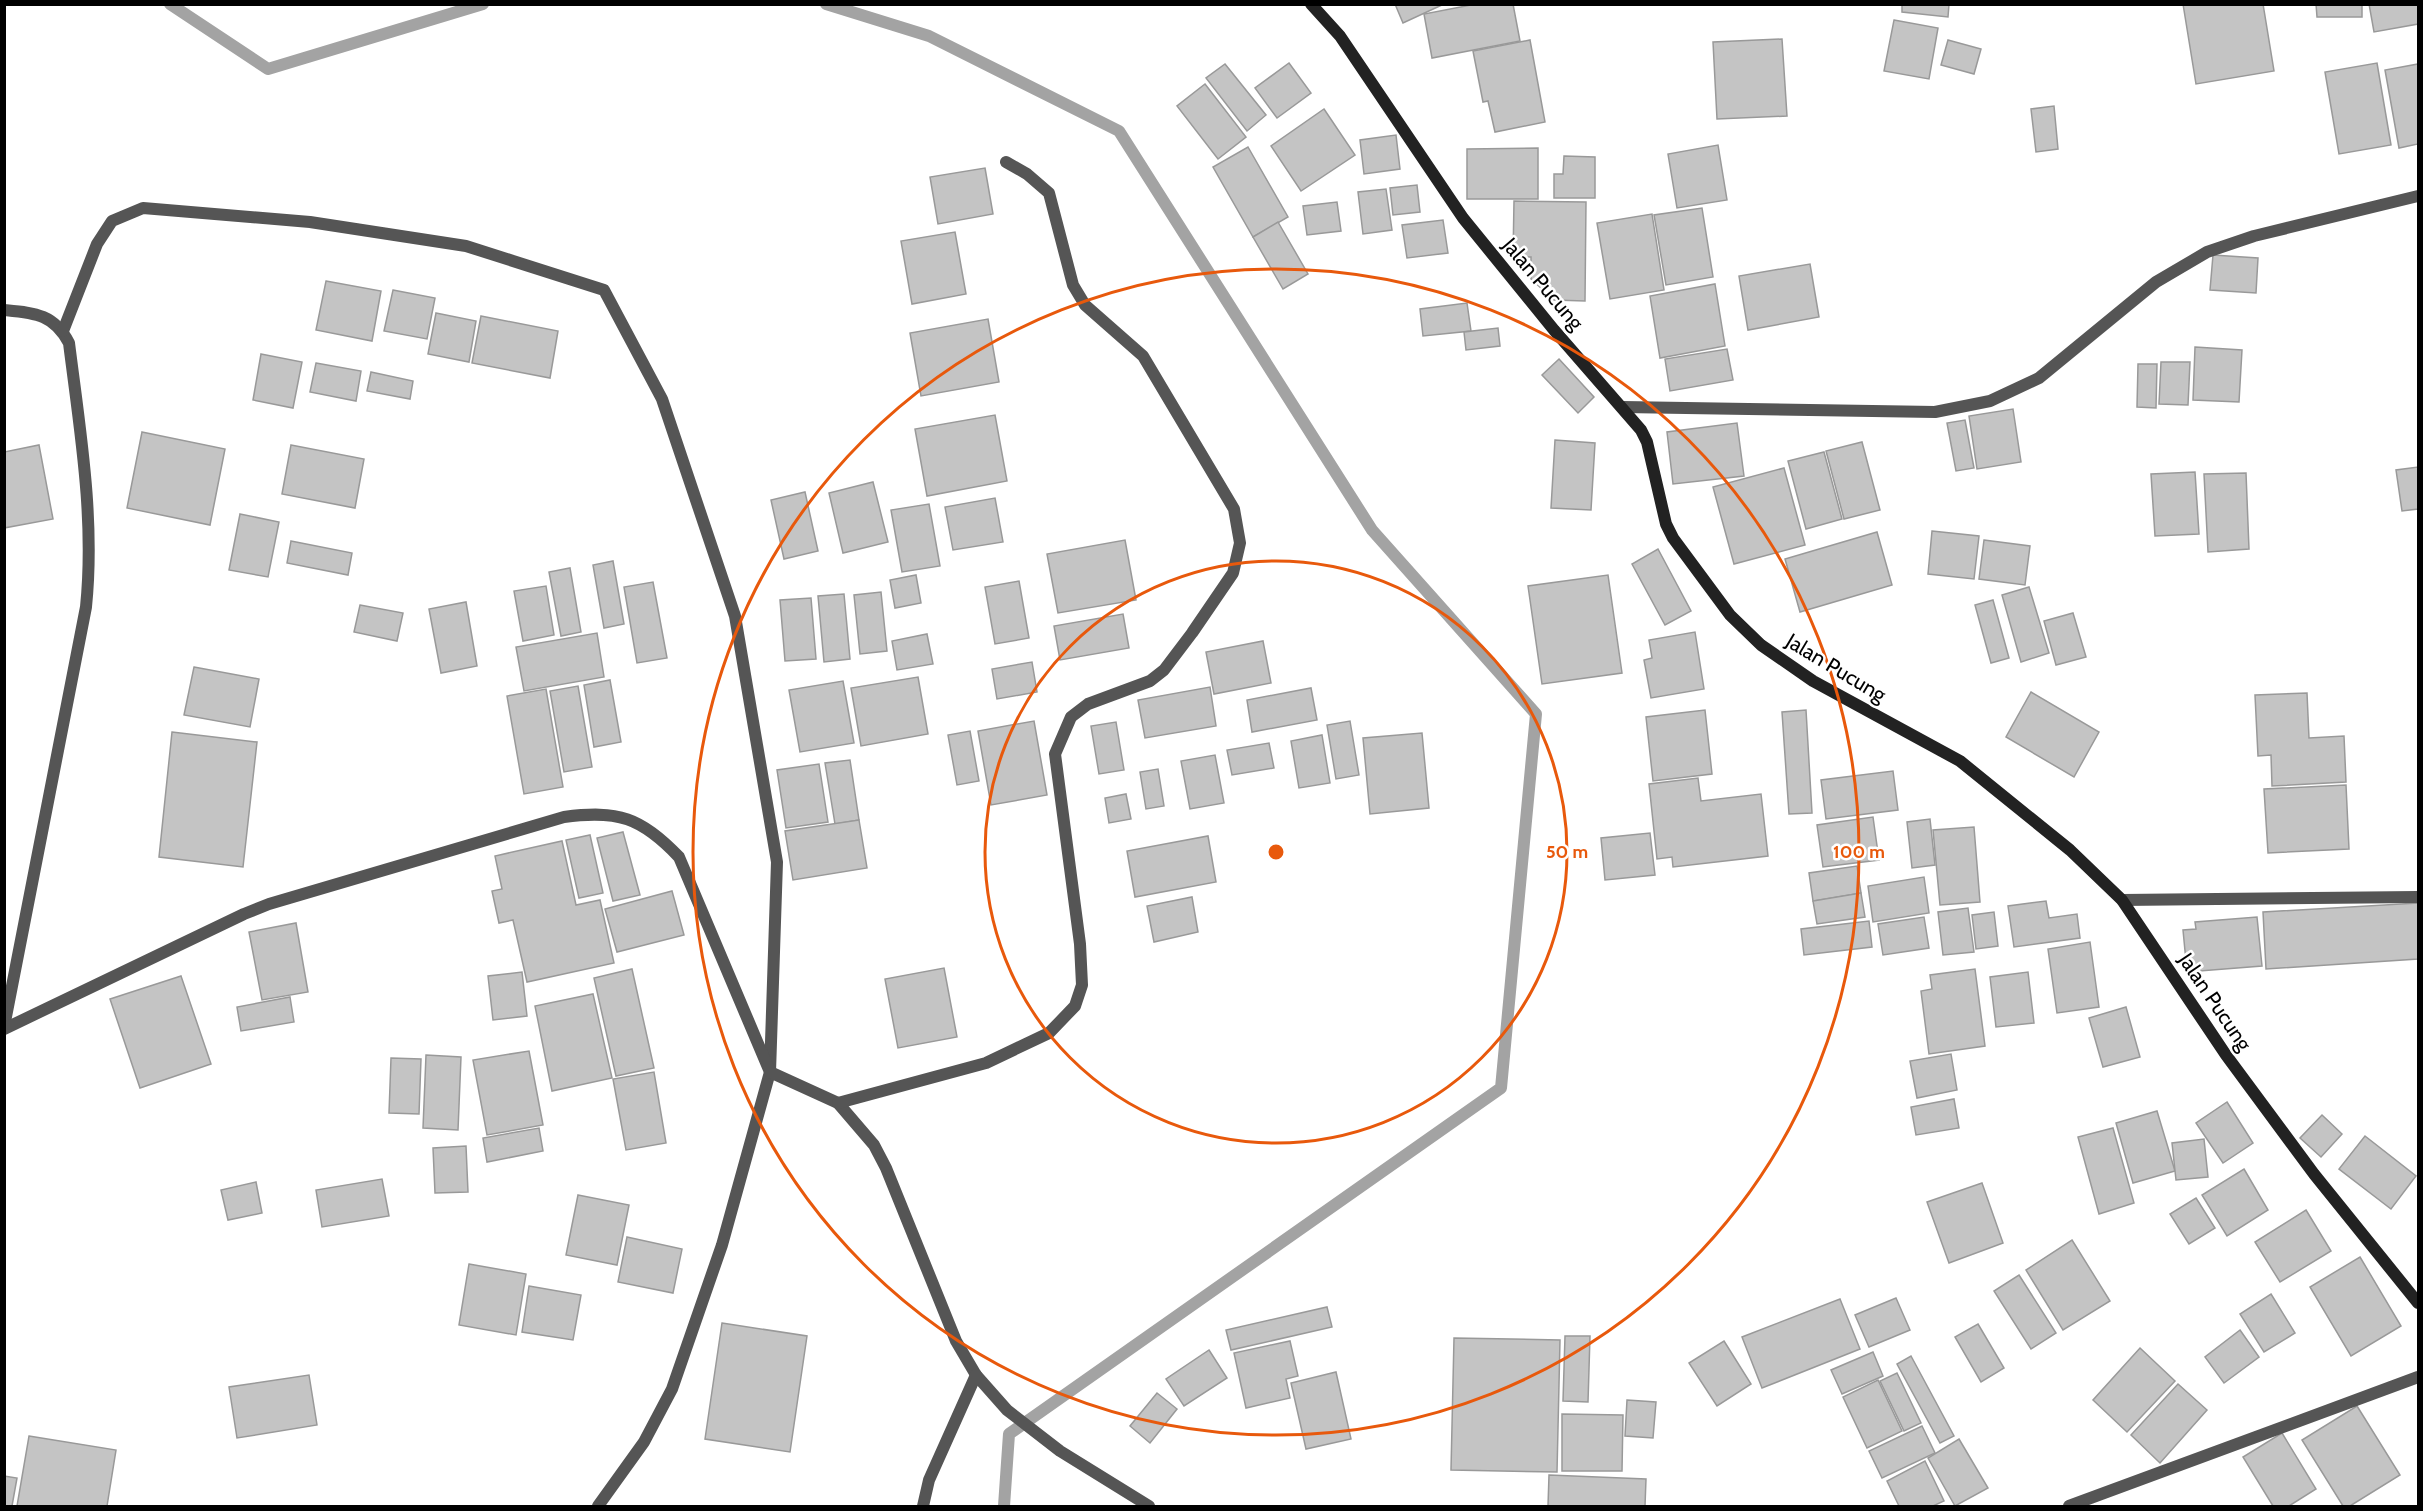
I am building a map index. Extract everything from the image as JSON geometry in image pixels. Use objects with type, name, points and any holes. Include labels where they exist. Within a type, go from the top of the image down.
[{"type":"main road","name":"Jalan Pucung","points":[[1311,4],[1340,36],[1463,218],[1554,330],[1641,430],[1647,442],[1660,507],[1673,538],[1730,615],[1761,645],[1813,681],[1960,761],[2070,850],[2122,900],[2226,1055],[2266,1110],[2314,1174],[2418,1303]]},
{"type":"street","points":[[838,1103],[986,1063],[1049,1033],[1075,1006],[1082,985],[1080,944],[1055,754],[1071,717],[1088,704],[1150,681],[1164,670],[1233,573],[1240,543],[1234,508],[1143,356],[1085,305],[1073,285],[1048,193],[1028,174],[1006,162]]},
{"type":"street","points":[[1623,407],[1935,412],[1990,401],[2039,378],[2156,282],[2207,252],[2266,233],[2418,196]]},
{"type":"street","points":[[63,331],[97,244],[112,221],[143,208],[310,222],[466,246],[604,290],[662,399],[735,616],[777,862],[770,1072],[722,1245],[672,1389],[644,1442],[598,1506]]},
{"type":"street","points":[[4,310],[42,316],[54,322],[63,331],[69,343],[87,479],[90,569],[86,607],[4,1028]]},
{"type":"street","points":[[4,1028],[269,904],[564,817],[594,813],[616,815],[637,823],[660,837],[679,857],[770,1072],[838,1103],[873,1145],[886,1168],[956,1341],[976,1375],[1007,1410],[1060,1452],[1149,1506]]},
{"type":"street","points":[[2122,900],[2418,897]]},
{"type":"street","points":[[923,1506],[929,1480],[976,1375]]},
{"type":"street","points":[[2069,1506],[2418,1377]]},
{"type":"building","points":[[1395,4],[1444,4],[1403,23]]},
{"type":"building","points":[[1476,4],[1513,4],[1520,41],[1432,58],[1424,14]]},
{"type":"building","points":[[1902,4],[1949,4],[1948,17],[1902,12]]},
{"type":"building","points":[[2183,4],[2263,4],[2274,71],[2196,84]]},
{"type":"building","points":[[2316,4],[2362,4],[2362,17],[2317,17]]},
{"type":"building","points":[[2369,4],[2418,4],[2418,24],[2374,32]]},
{"type":"building","points":[[1894,20],[1938,28],[1929,79],[1884,71]]},
{"type":"building","points":[[1782,39],[1787,116],[1717,119],[1713,42]]},
{"type":"building","points":[[1530,40],[1545,122],[1495,132],[1488,101],[1483,102],[1473,51]]},
{"type":"building","points":[[1948,40],[1981,49],[1974,74],[1941,65]]},
{"type":"building","points":[[1289,63],[1311,93],[1277,118],[1255,88]]},
{"type":"building","points":[[2377,63],[2391,145],[2339,154],[2325,72]]},
{"type":"building","points":[[1225,64],[1266,115],[1247,131],[1206,78]]},
{"type":"building","points":[[2418,64],[2418,144],[2399,148],[2385,70]]},
{"type":"building","points":[[1205,84],[1246,137],[1218,159],[1177,106]]},
{"type":"building","points":[[2054,106],[2058,149],[2036,152],[2031,109]]},
{"type":"building","points":[[1324,109],[1355,155],[1301,191],[1271,146]]},
{"type":"building","points":[[1396,135],[1400,169],[1364,174],[1360,140]]},
{"type":"building","points":[[1718,145],[1727,200],[1677,208],[1668,154]]},
{"type":"building","points":[[1248,147],[1288,217],[1253,237],[1213,167]]},
{"type":"building","points":[[1538,148],[1538,199],[1467,199],[1467,149]]},
{"type":"building","points":[[1564,156],[1595,157],[1595,198],[1554,198],[1554,174],[1563,174]]},
{"type":"building","points":[[985,168],[993,214],[938,224],[930,177]]},
{"type":"building","points":[[1417,185],[1420,212],[1393,215],[1390,188]]},
{"type":"building","points":[[1386,189],[1392,230],[1363,234],[1358,192]]},
{"type":"building","points":[[1514,201],[1586,202],[1585,301],[1554,300],[1531,279],[1531,257],[1513,257]]},
{"type":"building","points":[[1337,202],[1341,231],[1307,235],[1303,206]]},
{"type":"building","points":[[1702,208],[1713,277],[1666,285],[1654,215]]},
{"type":"building","points":[[1652,214],[1664,290],[1610,299],[1597,223]]},
{"type":"building","points":[[1443,220],[1448,253],[1407,258],[1402,225]]},
{"type":"building","points":[[1278,222],[1308,274],[1283,289],[1253,237]]},
{"type":"building","points":[[955,232],[966,294],[912,304],[901,241]]},
{"type":"building","points":[[2213,255],[2258,258],[2256,293],[2210,290]]},
{"type":"building","points":[[1810,264],[1819,317],[1748,330],[1739,276]]},
{"type":"building","points":[[326,281],[381,291],[372,341],[316,330]]},
{"type":"building","points":[[1715,284],[1725,346],[1660,358],[1650,296]]},
{"type":"building","points":[[393,290],[435,298],[427,339],[384,331]]},
{"type":"building","points":[[1467,303],[1471,331],[1423,336],[1420,309]]},
{"type":"building","points":[[436,313],[476,321],[469,362],[428,354]]},
{"type":"building","points":[[481,316],[558,331],[550,378],[472,363]]},
{"type":"building","points":[[988,319],[999,382],[921,396],[910,333]]},
{"type":"building","points":[[1498,328],[1500,346],[1466,350],[1464,332]]},
{"type":"building","points":[[2195,347],[2242,350],[2239,402],[2193,400]]},
{"type":"building","points":[[1727,349],[1733,380],[1670,391],[1665,359]]},
{"type":"building","points":[[261,354],[302,362],[293,408],[253,400]]},
{"type":"building","points":[[1559,359],[1594,397],[1578,413],[1542,375]]},
{"type":"building","points":[[2161,362],[2190,362],[2188,405],[2159,404]]},
{"type":"building","points":[[316,363],[361,371],[356,401],[310,392]]},
{"type":"building","points":[[2138,364],[2157,364],[2156,408],[2137,407]]},
{"type":"building","points":[[371,372],[413,381],[410,399],[367,391]]},
{"type":"building","points":[[2013,409],[2021,462],[1977,469],[1969,416]]},
{"type":"building","points":[[995,415],[1007,481],[927,496],[915,429]]},
{"type":"building","points":[[1965,420],[1974,468],[1956,471],[1947,423]]},
{"type":"building","points":[[1737,423],[1744,476],[1673,484],[1667,432]]},
{"type":"building","points":[[142,432],[225,449],[210,525],[127,508]]},
{"type":"building","points":[[1555,440],[1595,443],[1591,510],[1551,508]]},
{"type":"building","points":[[1862,442],[1880,510],[1844,519],[1826,451]]},
{"type":"building","points":[[39,445],[53,519],[4,528],[4,452]]},
{"type":"building","points":[[291,445],[364,459],[355,508],[282,494]]},
{"type":"building","points":[[1824,452],[1842,519],[1806,529],[1788,461]]},
{"type":"building","points":[[2418,467],[2418,509],[2402,511],[2396,470]]},
{"type":"building","points":[[1784,468],[1805,545],[1734,564],[1713,487]]},
{"type":"building","points":[[2195,472],[2199,534],[2155,536],[2151,474]]},
{"type":"building","points":[[2246,473],[2249,549],[2208,552],[2204,474]]},
{"type":"building","points":[[873,482],[888,542],[843,553],[829,493]]},
{"type":"building","points":[[805,492],[818,551],[784,559],[771,500]]},
{"type":"building","points":[[995,498],[1003,542],[953,550],[945,507]]},
{"type":"building","points":[[929,504],[940,566],[902,572],[891,510]]},
{"type":"building","points":[[240,514],[279,522],[268,577],[229,570]]},
{"type":"building","points":[[1932,531],[1979,536],[1974,579],[1928,574]]},
{"type":"building","points":[[1877,532],[1892,585],[1800,612],[1785,559]]},
{"type":"building","points":[[1125,540],[1136,600],[1058,613],[1047,554]]},
{"type":"building","points":[[1984,540],[2030,546],[2025,585],[1979,579]]},
{"type":"building","points":[[291,541],[352,553],[348,575],[287,563]]},
{"type":"building","points":[[1658,549],[1691,611],[1665,625],[1632,564]]},
{"type":"building","points":[[613,561],[624,624],[604,628],[593,565]]},
{"type":"building","points":[[570,568],[581,632],[561,636],[549,572]]},
{"type":"building","points":[[916,575],[921,603],[895,608],[890,580]]},
{"type":"building","points":[[1608,575],[1622,673],[1542,684],[1528,586]]},
{"type":"building","points":[[1019,581],[1029,638],[995,644],[985,587]]},
{"type":"building","points":[[653,582],[667,658],[637,663],[624,587]]},
{"type":"building","points":[[546,586],[554,635],[523,641],[514,591]]},
{"type":"building","points":[[2029,587],[2049,653],[2021,662],[2002,595]]},
{"type":"building","points":[[881,592],[887,651],[860,654],[854,595]]},
{"type":"building","points":[[844,594],[850,659],[824,662],[818,596]]},
{"type":"building","points":[[811,598],[816,659],[785,661],[780,600]]},
{"type":"building","points":[[1993,600],[2009,658],[1991,663],[1975,605]]},
{"type":"building","points":[[466,602],[477,666],[441,673],[429,609]]},
{"type":"building","points":[[360,605],[403,613],[397,641],[354,632]]},
{"type":"building","points":[[2073,613],[2086,657],[2056,665],[2044,621]]},
{"type":"building","points":[[1123,614],[1129,648],[1060,660],[1054,626]]},
{"type":"building","points":[[1695,632],[1704,689],[1651,698],[1644,660],[1652,658],[1649,640]]},
{"type":"building","points":[[597,633],[604,677],[524,691],[516,647]]},
{"type":"building","points":[[927,634],[933,664],[897,670],[892,641]]},
{"type":"building","points":[[1263,641],[1271,683],[1214,694],[1206,652]]},
{"type":"building","points":[[1032,662],[1037,692],[997,699],[992,669]]},
{"type":"building","points":[[194,667],[259,679],[250,727],[184,715]]},
{"type":"building","points":[[918,677],[928,734],[861,746],[851,688]]},
{"type":"building","points":[[610,680],[621,742],[594,747],[584,685]]},
{"type":"building","points":[[843,681],[854,743],[800,752],[789,690]]},
{"type":"building","points":[[578,686],[592,767],[564,772],[550,691]]},
{"type":"building","points":[[1210,687],[1216,726],[1145,738],[1138,700]]},
{"type":"building","points":[[1311,688],[1317,720],[1252,732],[1247,700]]},
{"type":"building","points":[[546,689],[563,787],[524,794],[507,696]]},
{"type":"building","points":[[2031,692],[2099,732],[2074,777],[2006,737]]},
{"type":"building","points":[[2307,693],[2309,738],[2344,736],[2346,782],[2272,786],[2271,755],[2258,756],[2255,695]]},
{"type":"building","points":[[1705,710],[1712,774],[1653,781],[1646,717]]},
{"type":"building","points":[[1806,710],[1812,813],[1789,814],[1782,712]]},
{"type":"building","points":[[1034,721],[1047,795],[991,805],[978,731]]},
{"type":"building","points":[[1350,721],[1359,775],[1336,779],[1327,725]]},
{"type":"building","points":[[1116,722],[1124,770],[1099,774],[1091,726]]},
{"type":"building","points":[[970,731],[979,781],[957,785],[948,735]]},
{"type":"building","points":[[172,732],[257,742],[243,867],[159,857]]},
{"type":"building","points":[[1422,733],[1429,808],[1370,814],[1363,738]]},
{"type":"building","points":[[1322,735],[1330,783],[1299,788],[1291,741]]},
{"type":"building","points":[[1269,743],[1274,768],[1232,775],[1227,750]]},
{"type":"building","points":[[1215,755],[1224,803],[1190,809],[1181,761]]},
{"type":"building","points":[[850,760],[859,820],[835,824],[825,763]]},
{"type":"building","points":[[819,764],[828,822],[786,828],[777,770]]},
{"type":"building","points":[[1158,769],[1164,806],[1146,809],[1140,772]]},
{"type":"building","points":[[1893,771],[1898,810],[1826,819],[1821,780]]},
{"type":"building","points":[[1698,778],[1701,801],[1761,794],[1768,856],[1673,867],[1672,857],[1657,859],[1649,784]]},
{"type":"building","points":[[2346,785],[2349,849],[2268,853],[2264,789]]},
{"type":"building","points":[[1126,794],[1131,819],[1109,823],[1105,798]]},
{"type":"building","points":[[1873,817],[1879,860],[1823,867],[1817,825]]},
{"type":"building","points":[[1930,819],[1935,865],[1912,868],[1907,822]]},
{"type":"building","points":[[859,820],[867,868],[793,880],[785,831]]},
{"type":"building","points":[[1974,827],[1980,902],[1940,905],[1933,830]]},
{"type":"building","points":[[623,832],[640,895],[613,901],[597,838]]},
{"type":"building","points":[[1650,833],[1655,875],[1605,880],[1601,838]]},
{"type":"building","points":[[590,835],[603,893],[579,898],[566,840]]},
{"type":"building","points":[[1208,836],[1216,882],[1135,897],[1127,851]]},
{"type":"building","points":[[562,841],[576,905],[600,900],[614,963],[527,982],[513,920],[499,923],[492,891],[502,889],[495,856]]},
{"type":"building","points":[[1857,866],[1861,893],[1813,901],[1809,873]]},
{"type":"building","points":[[1924,877],[1929,913],[1873,922],[1868,886]]},
{"type":"building","points":[[672,891],[684,935],[617,952],[605,909]]},
{"type":"building","points":[[1861,893],[1865,917],[1817,924],[1813,901]]},
{"type":"building","points":[[1192,897],[1198,932],[1154,942],[1147,906]]},
{"type":"building","points":[[2046,901],[2049,918],[2077,914],[2080,938],[2014,947],[2008,906]]},
{"type":"building","points":[[2418,903],[2418,959],[2266,969],[2263,912]]},
{"type":"building","points":[[1968,908],[1974,952],[1943,955],[1938,912]]},
{"type":"building","points":[[1994,912],[1998,946],[1976,949],[1972,915]]},
{"type":"building","points":[[1924,917],[1929,948],[1883,955],[1878,924]]},
{"type":"building","points":[[2257,917],[2262,966],[2187,972],[2183,930],[2196,929],[2195,922]]},
{"type":"building","points":[[1869,921],[1872,947],[1804,955],[1801,929]]},
{"type":"building","points":[[296,923],[308,992],[262,1000],[249,932]]},
{"type":"building","points":[[2090,942],[2099,1007],[2057,1013],[2048,949]]},
{"type":"building","points":[[944,968],[957,1037],[898,1048],[885,979]]},
{"type":"building","points":[[632,969],[654,1068],[616,1076],[594,978]]},
{"type":"building","points":[[1975,969],[1985,1046],[1929,1054],[1921,991],[1932,989],[1930,975]]},
{"type":"building","points":[[522,972],[527,1016],[493,1020],[488,976]]},
{"type":"building","points":[[2028,972],[2034,1023],[1996,1027],[1990,977]]},
{"type":"building","points":[[181,976],[211,1064],[140,1088],[110,999]]},
{"type":"building","points":[[593,994],[612,1078],[552,1091],[535,1006]]},
{"type":"building","points":[[290,997],[294,1022],[241,1031],[237,1007]]},
{"type":"building","points":[[2126,1007],[2140,1057],[2103,1067],[2089,1018]]},
{"type":"building","points":[[529,1051],[543,1125],[487,1135],[473,1060]]},
{"type":"building","points":[[1951,1054],[1957,1090],[1917,1098],[1910,1061]]},
{"type":"building","points":[[426,1055],[461,1057],[458,1130],[423,1128]]},
{"type":"building","points":[[391,1058],[421,1059],[419,1114],[389,1113]]},
{"type":"building","points":[[654,1072],[666,1143],[626,1150],[613,1079]]},
{"type":"building","points":[[1954,1099],[1959,1128],[1916,1135],[1911,1107]]},
{"type":"building","points":[[2227,1102],[2253,1143],[2223,1163],[2196,1123]]},
{"type":"building","points":[[2157,1111],[2175,1171],[2133,1183],[2116,1123]]},
{"type":"building","points":[[2322,1115],[2342,1134],[2321,1157],[2300,1138]]},
{"type":"building","points":[[539,1128],[543,1151],[487,1162],[483,1138]]},
{"type":"building","points":[[2113,1128],[2134,1203],[2099,1214],[2078,1137]]},
{"type":"building","points":[[2365,1136],[2416,1176],[2391,1209],[2339,1169]]},
{"type":"building","points":[[2204,1139],[2208,1177],[2176,1180],[2172,1143]]},
{"type":"building","points":[[466,1146],[468,1192],[435,1193],[433,1148]]},
{"type":"building","points":[[2244,1169],[2268,1210],[2227,1236],[2202,1195]]},
{"type":"building","points":[[382,1179],[389,1216],[322,1227],[316,1190]]},
{"type":"building","points":[[256,1182],[262,1213],[228,1220],[221,1190]]},
{"type":"building","points":[[1982,1183],[2003,1243],[1949,1263],[1927,1202]]},
{"type":"building","points":[[578,1195],[629,1205],[617,1265],[566,1255]]},
{"type":"building","points":[[2196,1198],[2215,1228],[2189,1244],[2170,1214]]},
{"type":"building","points":[[2306,1210],[2331,1251],[2280,1282],[2255,1242]]},
{"type":"building","points":[[627,1237],[682,1249],[673,1293],[618,1282]]},
{"type":"building","points":[[2072,1240],[2110,1301],[2063,1330],[2026,1270]]},
{"type":"building","points":[[2360,1257],[2401,1326],[2351,1356],[2310,1287]]},
{"type":"building","points":[[469,1264],[526,1274],[516,1335],[459,1325]]},
{"type":"building","points":[[2019,1275],[2056,1333],[2031,1349],[1994,1291]]},
{"type":"building","points":[[529,1286],[581,1295],[573,1340],[522,1332]]},
{"type":"building","points":[[2271,1294],[2295,1333],[2264,1352],[2240,1314]]},
{"type":"building","points":[[1896,1298],[1910,1330],[1869,1347],[1855,1315]]},
{"type":"building","points":[[1840,1299],[1860,1349],[1762,1388],[1742,1337]]},
{"type":"building","points":[[1327,1307],[1332,1327],[1231,1350],[1226,1330]]},
{"type":"building","points":[[722,1323],[807,1336],[790,1452],[705,1439]]},
{"type":"building","points":[[1978,1324],[2004,1368],[1981,1382],[1955,1337]]},
{"type":"building","points":[[2240,1330],[2259,1357],[2224,1383],[2205,1357]]},
{"type":"building","points":[[1565,1336],[1590,1336],[1588,1402],[1563,1401]]},
{"type":"building","points":[[1454,1338],[1560,1340],[1557,1472],[1451,1470]]},
{"type":"building","points":[[1290,1341],[1298,1376],[1286,1379],[1290,1398],[1246,1408],[1234,1353]]},
{"type":"building","points":[[1724,1341],[1751,1384],[1717,1406],[1689,1363]]},
{"type":"building","points":[[2140,1348],[2175,1381],[2127,1432],[2093,1400]]},
{"type":"building","points":[[1209,1350],[1227,1378],[1184,1406],[1166,1379]]},
{"type":"building","points":[[1873,1352],[1883,1376],[1842,1394],[1831,1370]]},
{"type":"building","points":[[1911,1356],[1954,1436],[1940,1443],[1897,1364]]},
{"type":"building","points":[[1336,1372],[1351,1439],[1306,1449],[1291,1383]]},
{"type":"building","points":[[1897,1373],[1921,1423],[1904,1431],[1880,1381]]},
{"type":"building","points":[[309,1375],[317,1425],[237,1438],[229,1387]]},
{"type":"building","points":[[1878,1380],[1902,1431],[1867,1448],[1843,1397]]},
{"type":"building","points":[[2178,1384],[2207,1410],[2160,1463],[2131,1435]]},
{"type":"building","points":[[1157,1393],[1177,1409],[1150,1443],[1130,1426]]},
{"type":"building","points":[[1627,1400],[1656,1402],[1653,1438],[1625,1436]]},
{"type":"building","points":[[2357,1406],[2400,1475],[2350,1506],[2343,1506],[2302,1440]]},
{"type":"building","points":[[1562,1414],[1623,1415],[1622,1471],[1562,1471]]},
{"type":"building","points":[[1922,1426],[1935,1453],[1882,1478],[1869,1451]]},
{"type":"building","points":[[2282,1433],[2316,1489],[2289,1506],[2273,1506],[2243,1457]]},
{"type":"building","points":[[29,1436],[116,1450],[107,1506],[17,1506]]},
{"type":"building","points":[[1959,1439],[1988,1488],[1955,1506],[1928,1458]]},
{"type":"building","points":[[1925,1461],[1944,1501],[1933,1506],[1899,1506],[1887,1481]]},
{"type":"building","points":[[1549,1475],[1646,1479],[1645,1506],[1548,1506]]},
{"type":"building","points":[[4,1476],[17,1478],[12,1506],[4,1506]]},
{"type":"waterway","points":[[170,4],[268,69],[483,4]]},
{"type":"waterway","points":[[826,4],[929,36],[1119,131],[1372,530],[1536,714],[1501,1088],[1009,1434],[1004,1506]]}]
